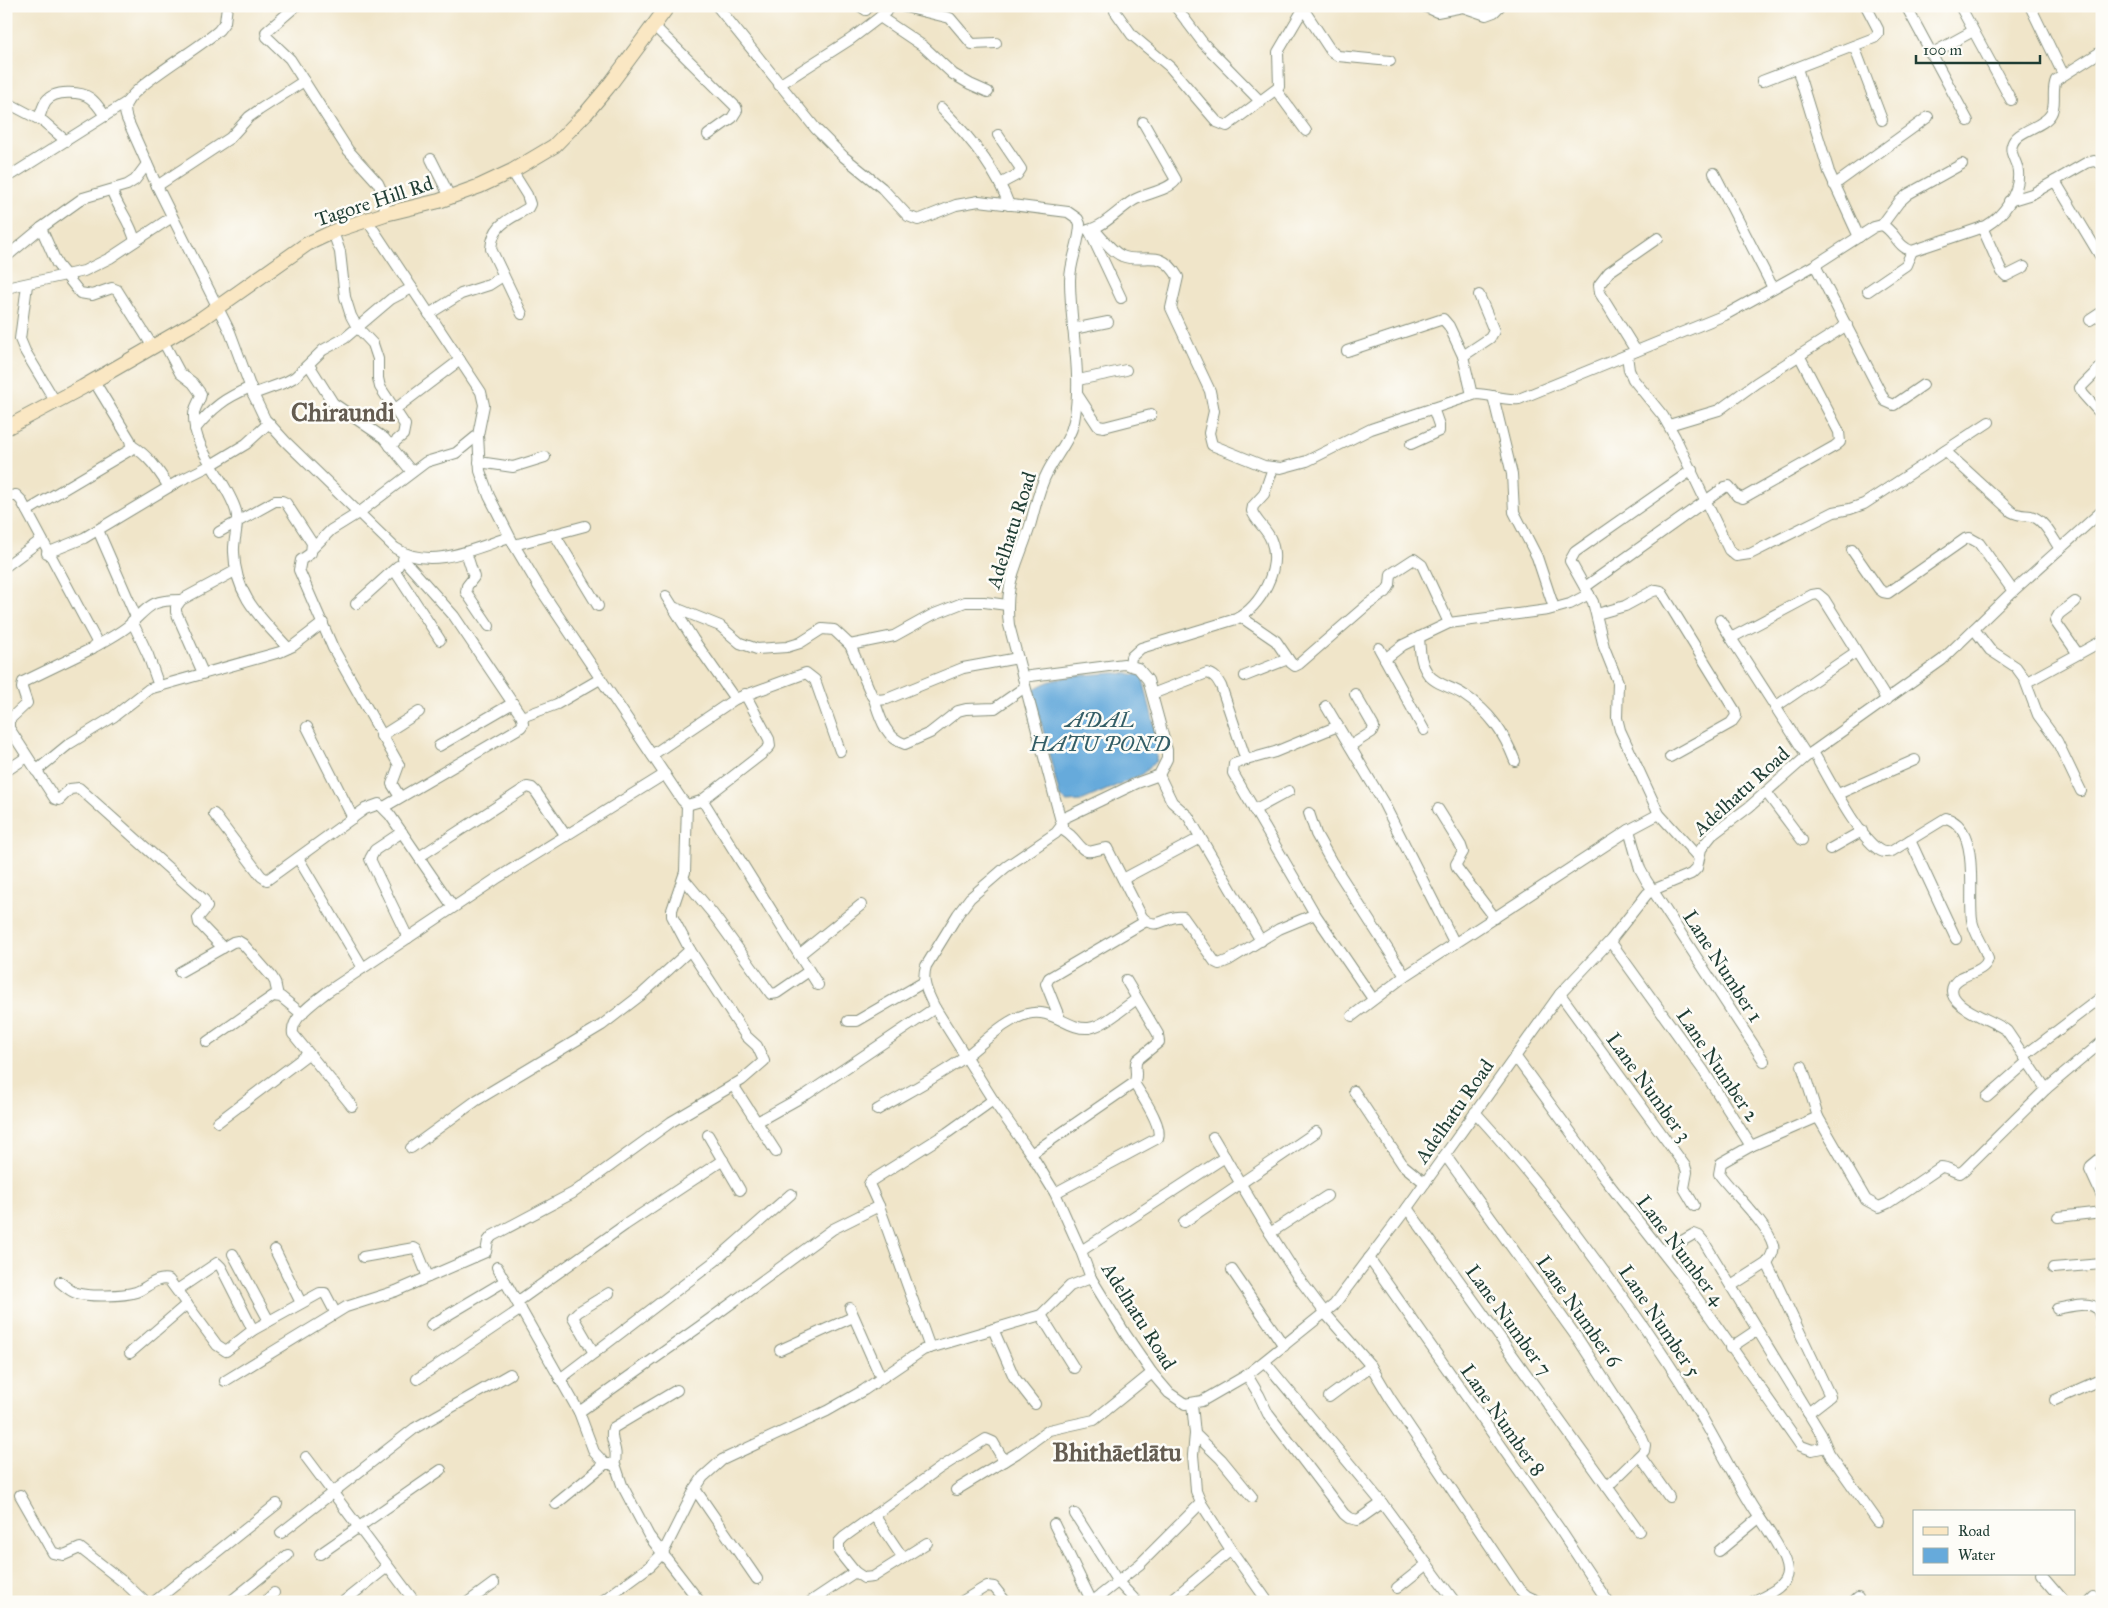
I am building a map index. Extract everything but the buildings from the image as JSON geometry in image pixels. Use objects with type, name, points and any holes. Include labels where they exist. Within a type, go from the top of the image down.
[{"type":"main road","name":"Tagore Hill Rd","points":[[6,428],[158,344],[218,308],[291,254],[333,232],[385,214],[450,197],[512,171],[554,146],[608,86],[668,6]]},
{"type":"street","points":[[13,174],[126,102],[140,88],[220,30],[224,22],[227,6]]},
{"type":"street","points":[[296,6],[270,28],[266,34],[290,59],[348,150],[381,188],[385,214]]},
{"type":"street","points":[[779,85],[851,39],[892,6]]},
{"type":"street","points":[[902,6],[950,18],[972,44],[996,43]]},
{"type":"street","points":[[1175,6],[1203,43],[1261,102]]},
{"type":"street","points":[[1424,6],[1437,12],[1463,7],[1486,15],[1494,12],[1500,6]]},
{"type":"street","points":[[1762,81],[1874,38],[1878,34],[1878,29],[1866,6]]},
{"type":"street","points":[[1906,6],[1968,121]]},
{"type":"street","points":[[1960,6],[2011,100]]},
{"type":"street","points":[[2030,6],[2063,74]]},
{"type":"street","points":[[718,7],[779,85],[837,150],[882,188],[908,216],[918,220],[966,202],[979,201],[1068,212],[1078,219],[1080,224],[1120,255],[1128,258],[1156,258],[1174,270],[1178,277],[1178,284],[1171,308],[1213,401],[1213,419],[1209,439],[1212,445],[1218,448],[1273,468],[1294,466],[1371,429],[1472,395],[1485,394],[1510,400],[1519,399],[1725,315],[1815,265],[1874,227],[1882,225],[1899,202],[1908,194],[1962,164]]},
{"type":"street","points":[[1114,11],[1132,35],[1170,67],[1217,122],[1227,126],[1276,90],[1280,82],[1278,52],[1304,8],[1331,51],[1338,56],[1390,61]]},
{"type":"street","points":[[880,17],[923,46],[953,74],[988,92]]},
{"type":"street","points":[[654,26],[736,107],[736,113],[732,118],[708,135]]},
{"type":"street","points":[[1932,54],[1973,30]]},
{"type":"street","points":[[1854,46],[1882,120]]},
{"type":"street","points":[[1882,225],[1890,229],[1901,246],[1912,251],[1996,221],[2005,210],[2018,183],[2018,171],[2012,152],[2012,145],[2017,138],[2047,119],[2052,113],[2054,105],[2052,88],[2056,80],[2102,51]]},
{"type":"street","points":[[1797,68],[1825,161],[1834,185],[1859,237]]},
{"type":"street","points":[[157,186],[230,138],[249,117],[304,82]]},
{"type":"street","points":[[1276,90],[1306,131]]},
{"type":"street","points":[[38,118],[50,97],[70,93],[85,95],[91,98],[105,116]]},
{"type":"street","points":[[6,102],[52,127],[66,141]]},
{"type":"street","points":[[126,102],[124,109],[126,119],[172,217],[234,340],[252,390],[269,422],[286,442],[405,557],[454,616],[522,717],[523,724],[521,727],[384,807]]},
{"type":"street","points":[[941,108],[969,137],[1000,184],[1009,205]]},
{"type":"street","points":[[1834,185],[1928,118]]},
{"type":"street","points":[[1088,229],[1134,200],[1170,186],[1176,180],[1143,122]]},
{"type":"street","points":[[998,134],[1021,169],[1016,175],[1000,184]]},
{"type":"street","points":[[431,159],[450,197]]},
{"type":"street","points":[[2009,202],[2032,194],[2086,163],[2094,160],[2102,164]]},
{"type":"street","points":[[6,257],[82,198],[91,194],[112,191],[127,186],[135,180],[147,164]]},
{"type":"street","points":[[512,171],[527,194],[530,204],[528,208],[504,221],[496,230],[490,249],[522,314]]},
{"type":"street","points":[[1714,173],[1773,288]]},
{"type":"street","points":[[2055,181],[2102,259]]},
{"type":"street","points":[[112,191],[120,210],[132,227],[136,241]]},
{"type":"street","points":[[6,288],[67,276],[91,268],[172,217]]},
{"type":"street","points":[[225,1381],[335,1312],[396,1291],[486,1252],[488,1241],[492,1236],[573,1193],[671,1122],[734,1085],[762,1063],[764,1058],[755,1043],[746,1036],[690,950],[672,916],[672,910],[684,879],[687,805],[600,678],[512,541],[489,496],[480,471],[478,435],[484,405],[481,392],[367,220]]},
{"type":"street","points":[[1982,227],[2002,272],[2006,276],[2024,267]]},
{"type":"street","points":[[41,228],[54,260],[76,288],[86,295],[92,296],[112,288],[117,290],[180,373],[201,394],[201,400],[194,414],[195,429],[200,444],[226,487],[237,512],[238,521],[233,544],[236,571],[248,603],[288,648]]},
{"type":"street","points":[[1088,229],[1121,298]]},
{"type":"street","name":"Adelhatu Road","points":[[1061,824],[1009,624],[1007,605],[1013,571],[1028,531],[1037,498],[1047,472],[1071,432],[1078,380],[1070,277],[1088,229]]},
{"type":"street","points":[[333,232],[342,265],[345,297],[351,316],[357,327],[373,344],[376,352],[380,387],[405,425],[406,430],[403,435],[390,446]]},
{"type":"street","points":[[1658,238],[1608,272],[1599,285],[1600,293],[1632,353],[1629,370],[1633,379],[1669,426],[1692,470],[1729,550],[1736,556],[1743,556],[1834,512],[1864,504],[1988,422]]},
{"type":"street","points":[[1868,291],[1906,265],[1912,251]]},
{"type":"street","points":[[1815,265],[1885,401],[1889,405],[1894,405],[1923,385]]},
{"type":"street","points":[[429,314],[461,294],[489,285],[502,276]]},
{"type":"street","points":[[27,285],[20,339],[55,402]]},
{"type":"street","points":[[195,429],[215,406],[234,394],[286,382],[300,374],[323,350],[345,338],[391,299],[412,288]]},
{"type":"street","points":[[1463,356],[1493,335],[1494,331],[1479,295]]},
{"type":"street","points":[[2090,320],[2102,312]]},
{"type":"street","points":[[1347,351],[1442,319],[1449,326],[1463,356],[1472,395]]},
{"type":"street","points":[[1073,329],[1108,322]]},
{"type":"street","points":[[1669,426],[1719,410],[1799,355],[1847,326]]},
{"type":"street","points":[[1385,659],[1397,649],[1449,623],[1570,604],[1705,500],[1729,486],[1737,496],[1743,498],[1835,446],[1840,442],[1839,432],[1799,355]]},
{"type":"street","points":[[394,410],[460,360]]},
{"type":"street","points":[[309,365],[333,403],[378,433],[412,472]]},
{"type":"street","points":[[2099,412],[2080,388],[2102,366]]},
{"type":"street","points":[[1078,380],[1126,370]]},
{"type":"street","points":[[94,381],[131,446],[146,455],[156,466],[169,487]]},
{"type":"street","points":[[1077,394],[1098,426],[1104,427],[1151,415]]},
{"type":"street","points":[[1493,396],[1512,474],[1514,512],[1537,557],[1554,608]]},
{"type":"street","points":[[1411,444],[1438,431],[1439,425],[1432,408]]},
{"type":"street","points":[[47,553],[76,542],[169,487],[212,465],[246,444],[269,422]]},
{"type":"street","points":[[400,798],[392,784],[400,765],[381,736],[333,648],[298,570],[301,560],[312,553],[313,548],[332,530],[360,512],[426,462],[456,453],[478,435]]},
{"type":"street","points":[[27,511],[126,453],[131,446]]},
{"type":"street","points":[[1944,451],[2012,512],[2019,516],[2036,518],[2060,549]]},
{"type":"street","points":[[479,462],[513,467],[545,457]]},
{"type":"street","points":[[1130,665],[1131,656],[1141,648],[1241,617],[1254,607],[1269,580],[1274,565],[1275,551],[1270,538],[1252,511],[1253,506],[1264,494],[1273,468]]},
{"type":"street","points":[[1692,470],[1575,552],[1570,561],[1587,591],[1597,614],[1604,647],[1618,682],[1620,730],[1659,814],[1698,857]]},
{"type":"street","points":[[6,497],[16,495],[27,511],[47,553],[93,633],[97,642],[96,646]]},
{"type":"street","points":[[219,532],[274,501],[282,500],[308,537],[313,548]]},
{"type":"street","name":"Adelhatu Road","points":[[924,982],[935,1008],[965,1057],[1032,1154],[1054,1193],[1081,1251],[1091,1278],[1152,1373],[1169,1393],[1185,1404],[1202,1401],[1247,1375],[1265,1362],[1334,1305],[1445,1156],[1560,994],[1610,941],[1653,890],[1691,874],[1696,868],[1698,857],[1706,842],[1712,835],[1810,754],[1942,660],[2013,591],[2102,511]]},
{"type":"street","points":[[405,557],[452,556],[512,541],[555,535],[585,526]]},
{"type":"street","points":[[98,530],[148,655],[158,686]]},
{"type":"street","points":[[555,535],[598,606]]},
{"type":"street","points":[[1852,550],[1879,589],[1888,593],[1965,539],[1970,538],[1978,543],[2013,591]]},
{"type":"street","points":[[6,566],[41,540]]},
{"type":"street","points":[[466,552],[474,577],[467,586],[466,592],[489,626]]},
{"type":"street","points":[[356,604],[394,571],[405,557]]},
{"type":"street","points":[[1241,617],[1276,641],[1288,660],[1295,666],[1367,605],[1386,592],[1390,584],[1391,574],[1411,559],[1418,560],[1422,565],[1449,623]]},
{"type":"street","points":[[203,674],[176,612],[176,607],[182,600],[236,571]]},
{"type":"street","points":[[394,571],[440,640]]},
{"type":"street","points":[[1597,614],[1619,609],[1651,592],[1661,591],[1666,596],[1735,711],[1736,716],[1731,723],[1670,758]]},
{"type":"street","points":[[1731,638],[1812,595],[1818,594],[1824,599],[1887,700]]},
{"type":"street","points":[[666,596],[693,639],[740,696],[769,740],[770,746],[701,801],[687,805]]},
{"type":"street","points":[[182,600],[156,602],[115,635],[26,680],[22,685],[27,703],[8,718],[8,724],[55,799],[59,800],[70,789],[79,788],[204,900],[207,908],[198,918],[199,923],[223,948]]},
{"type":"street","points":[[850,645],[894,636],[948,607],[965,602],[1007,605]]},
{"type":"street","points":[[2075,602],[2058,614],[2055,621],[2078,654]]},
{"type":"street","points":[[673,607],[720,626],[740,643],[757,649],[787,648],[800,643],[816,632],[827,628],[834,630],[850,645],[887,732],[892,738],[905,744],[930,733],[958,711],[995,708],[1024,682],[1124,664],[1138,668],[1146,675],[1167,755],[1159,775],[1172,802],[1188,816],[1261,940]]},
{"type":"street","points":[[1720,620],[1775,707],[1838,794],[1862,832],[1876,848],[1886,853],[1946,818],[1952,819],[1957,824],[1965,838],[1970,853],[1972,923],[1988,959],[1983,967],[1957,980],[1952,989],[1953,994],[1962,1006],[1984,1019],[2002,1026],[2046,1089]]},
{"type":"street","points":[[36,771],[56,754],[113,717],[143,693],[158,686],[266,657],[288,648],[323,623]]},
{"type":"street","points":[[1974,629],[1990,650],[2016,667],[2027,682],[2038,715],[2057,741],[2081,791]]},
{"type":"street","points":[[1419,637],[1421,662],[1426,672],[1432,679],[1465,695],[1488,715],[1504,735],[1515,760]]},
{"type":"street","points":[[2027,682],[2102,641]]},
{"type":"street","points":[[1379,648],[1424,730]]},
{"type":"street","points":[[1775,707],[1856,652]]},
{"type":"street","points":[[874,699],[882,701],[963,668],[1018,658]]},
{"type":"street","points":[[1245,676],[1288,660]]},
{"type":"street","points":[[1152,694],[1207,673],[1212,674],[1217,678],[1221,686],[1246,760]]},
{"type":"street","points":[[652,755],[740,696],[801,674],[811,676],[815,680],[840,751]]},
{"type":"street","points":[[522,717],[557,704],[600,678]]},
{"type":"street","points":[[1350,746],[1372,732],[1374,727],[1355,694]]},
{"type":"street","points":[[439,746],[513,703]]},
{"type":"street","points":[[1326,706],[1396,827],[1456,944]]},
{"type":"street","points":[[381,736],[419,712]]},
{"type":"street","points":[[1338,726],[1275,752],[1234,764],[1233,772],[1315,914],[1373,999]]},
{"type":"street","points":[[307,727],[353,818]]},
{"type":"street","points":[[6,771],[27,756]]},
{"type":"street","points":[[1838,794],[1915,760]]},
{"type":"street","points":[[352,1106],[296,1038],[293,1026],[302,1014],[327,992],[453,907],[665,774]]},
{"type":"street","points":[[848,1022],[858,1021],[924,982],[926,966],[958,914],[970,898],[1006,867],[1061,824],[1137,783],[1159,775]]},
{"type":"street","points":[[419,857],[527,787],[532,788],[536,792],[566,836]]},
{"type":"street","points":[[1254,810],[1289,791]]},
{"type":"street","points":[[1766,792],[1802,840]]},
{"type":"street","points":[[701,801],[705,804],[818,986]]},
{"type":"street","points":[[214,814],[265,880],[271,878],[372,805],[379,804],[384,807],[402,832],[453,907]]},
{"type":"street","points":[[1438,809],[1463,852],[1456,864],[1457,868],[1495,918]]},
{"type":"street","points":[[1309,813],[1316,834],[1331,861],[1406,976]]},
{"type":"street","points":[[1352,1016],[1406,976],[1629,830],[1659,814]]},
{"type":"street","points":[[1061,824],[1084,850],[1090,852],[1107,848],[1142,917],[1146,921],[1155,924],[1177,916],[1183,917],[1215,962],[1219,964],[1229,960],[1279,929],[1315,914]]},
{"type":"street","name":"Lane Number 1","points":[[1629,830],[1640,869],[1764,1061]]},
{"type":"street","points":[[402,832],[375,850],[370,859],[408,938]]},
{"type":"street","points":[[1830,849],[1862,832]]},
{"type":"street","points":[[1124,879],[1200,838]]},
{"type":"street","points":[[1910,840],[1956,939]]},
{"type":"street","points":[[298,858],[363,968]]},
{"type":"street","points":[[684,879],[713,914],[770,994],[777,993],[809,971]]},
{"type":"street","points":[[799,955],[861,905]]},
{"type":"street","points":[[1060,1019],[1046,984],[1049,978],[1146,921]]},
{"type":"street","points":[[180,972],[238,941],[272,977],[278,996],[302,1014]]},
{"type":"street","name":"Lane Number 2","points":[[1610,941],[1703,1070],[1751,1146],[1818,1117]]},
{"type":"street","points":[[412,1148],[477,1100],[609,1020],[641,995],[690,950]]},
{"type":"street","points":[[1032,1154],[1134,1083],[1137,1060],[1157,1044],[1160,1039],[1126,980]]},
{"type":"street","name":"Lane Number 3","points":[[1560,994],[1685,1166],[1687,1176],[1684,1185],[1694,1205]]},
{"type":"street","points":[[207,1042],[268,998],[278,996]]},
{"type":"street","points":[[877,1110],[965,1057],[991,1035],[1026,1014],[1038,1012],[1079,1028],[1097,1026],[1137,999]]},
{"type":"street","points":[[1987,1097],[2026,1059],[2099,999]]},
{"type":"street","points":[[757,1122],[807,1094],[935,1008]]},
{"type":"street","points":[[1802,1066],[1818,1117],[1866,1200],[1880,1207],[1940,1167],[1960,1173],[2046,1089],[2102,1042]]},
{"type":"street","points":[[218,1122],[308,1054]]},
{"type":"street","name":"Lane Number 4","points":[[1515,1056],[1663,1252],[1801,1446],[1812,1450],[1826,1447]]},
{"type":"street","points":[[1054,1193],[1158,1138],[1160,1132],[1158,1124],[1134,1083]]},
{"type":"street","points":[[734,1085],[776,1152]]},
{"type":"street","points":[[1354,1091],[1403,1165],[1425,1183]]},
{"type":"street","points":[[930,1348],[879,1206],[869,1184],[870,1181],[947,1133],[993,1100]]},
{"type":"street","name":"Lane Number 5","points":[[1475,1112],[1532,1178],[1637,1315],[1697,1408],[1759,1518],[1775,1541],[1787,1569],[1782,1584],[1775,1590],[1752,1602]]},
{"type":"street","points":[[1184,1222],[1316,1132]]},
{"type":"street","points":[[708,1135],[740,1190]]},
{"type":"street","points":[[1213,1137],[1270,1233],[1325,1313],[1371,1366],[1390,1398],[1519,1589],[1527,1596],[1540,1602]]},
{"type":"street","points":[[1731,1286],[1767,1263],[1773,1253],[1773,1245],[1753,1214],[1719,1174],[1721,1163],[1751,1146]]},
{"type":"street","name":"Lane Number 6","points":[[1445,1156],[1578,1338],[1645,1444],[1640,1456]]},
{"type":"street","points":[[1081,1251],[1225,1157]]},
{"type":"street","points":[[2102,1157],[2095,1162],[2090,1170],[2102,1196]]},
{"type":"street","points":[[417,1379],[519,1306],[625,1225],[723,1160]]},
{"type":"street","points":[[560,1379],[715,1261],[791,1194]]},
{"type":"street","points":[[1270,1233],[1327,1196]]},
{"type":"street","points":[[578,1412],[699,1328],[833,1229],[879,1206]]},
{"type":"street","name":"Lane Number 7","points":[[1407,1208],[1639,1531]]},
{"type":"street","points":[[2058,1217],[2102,1212]]},
{"type":"street","points":[[1663,1252],[1694,1234],[1704,1242],[1821,1434],[1826,1447],[1878,1522]]},
{"type":"street","points":[[363,1257],[414,1248],[417,1250],[428,1277]]},
{"type":"street","points":[[275,1250],[301,1303]]},
{"type":"street","points":[[234,1254],[269,1321]]},
{"type":"street","name":"Lane Number 8","points":[[1369,1258],[1561,1531],[1608,1602]]},
{"type":"street","points":[[1767,1263],[1830,1396],[1808,1413]]},
{"type":"street","points":[[177,1290],[217,1264],[221,1267],[253,1330]]},
{"type":"street","points":[[2053,1268],[2102,1264]]},
{"type":"street","points":[[497,1266],[578,1412],[594,1452],[609,1465],[643,1526],[700,1602]]},
{"type":"street","points":[[1232,1270],[1284,1346]]},
{"type":"street","points":[[601,1602],[650,1566],[663,1553],[695,1489],[703,1477],[722,1460],[827,1411],[881,1378],[915,1354],[1041,1315],[1070,1286],[1091,1278]]},
{"type":"street","points":[[60,1282],[79,1294],[129,1294],[164,1279],[169,1280],[222,1349],[229,1349],[253,1330],[322,1292],[335,1312]]},
{"type":"street","points":[[431,1325],[505,1281]]},
{"type":"street","points":[[594,1352],[573,1317],[609,1293]]},
{"type":"street","points":[[130,1353],[187,1304]]},
{"type":"street","points":[[2057,1308],[2089,1305],[2095,1307],[2099,1311],[2102,1329]]},
{"type":"street","points":[[780,1350],[852,1313],[881,1378]]},
{"type":"street","points":[[1041,1315],[1074,1368]]},
{"type":"street","points":[[993,1329],[1014,1377],[1036,1404]]},
{"type":"street","points":[[1730,1348],[1757,1330]]},
{"type":"street","points":[[1265,1362],[1382,1503],[1455,1602]]},
{"type":"street","points":[[1329,1397],[1371,1366]]},
{"type":"street","points":[[956,1490],[1049,1430],[1094,1420],[1152,1373]]},
{"type":"street","points":[[281,1533],[420,1424],[510,1374]]},
{"type":"street","points":[[1247,1375],[1268,1414],[1344,1514],[1349,1518],[1358,1520],[1382,1503]]},
{"type":"street","points":[[2055,1400],[2102,1379]]},
{"type":"street","points":[[556,1504],[609,1465],[617,1454],[612,1436],[613,1428],[677,1390]]},
{"type":"street","points":[[1192,1404],[1195,1434],[1193,1455],[1196,1491],[1201,1503],[1231,1550],[1268,1602]]},
{"type":"street","points":[[1195,1434],[1221,1459],[1252,1496]]},
{"type":"street","points":[[927,1543],[868,1579],[855,1572],[839,1552],[839,1542],[844,1536],[940,1468],[986,1439],[993,1442],[1004,1460]]},
{"type":"street","points":[[1607,1487],[1640,1456],[1669,1497]]},
{"type":"street","points":[[306,1457],[415,1602]]},
{"type":"street","points":[[320,1554],[441,1470]]},
{"type":"street","points":[[695,1489],[757,1579]]},
{"type":"street","points":[[20,1495],[53,1553],[64,1554],[80,1548],[126,1584],[145,1602]]},
{"type":"street","points":[[1054,1524],[1092,1602],[1140,1564],[1201,1503]]},
{"type":"street","points":[[154,1602],[277,1504]]},
{"type":"street","points":[[1075,1514],[1118,1582],[1137,1602]]},
{"type":"street","points":[[874,1515],[903,1558]]},
{"type":"street","points":[[1719,1551],[1759,1518]]},
{"type":"street","points":[[1168,1602],[1231,1550]]},
{"type":"street","points":[[230,1602],[288,1555]]},
{"type":"street","points":[[1397,1588],[1427,1564]]},
{"type":"street","points":[[343,1602],[387,1567]]},
{"type":"street","points":[[810,1602],[855,1572]]},
{"type":"street","points":[[2043,1576],[2065,1602]]},
{"type":"street","points":[[468,1602],[494,1584]]},
{"type":"street","points":[[961,1602],[983,1587],[990,1586],[994,1587],[1006,1602]]},
{"type":"street","points":[[265,1602],[274,1593]]},
{"type":"water","name":"ADAL HATU POND","points":[[1115,673],[1142,675],[1157,736],[1156,761],[1141,775],[1081,801],[1067,802],[1060,797],[1033,690],[1062,678]]},
{"type":"district","name":"Chiraundi","points":[[343,412]]},
{"type":"district","name":"Bhithāetlātu","points":[[1117,1452]]}]
